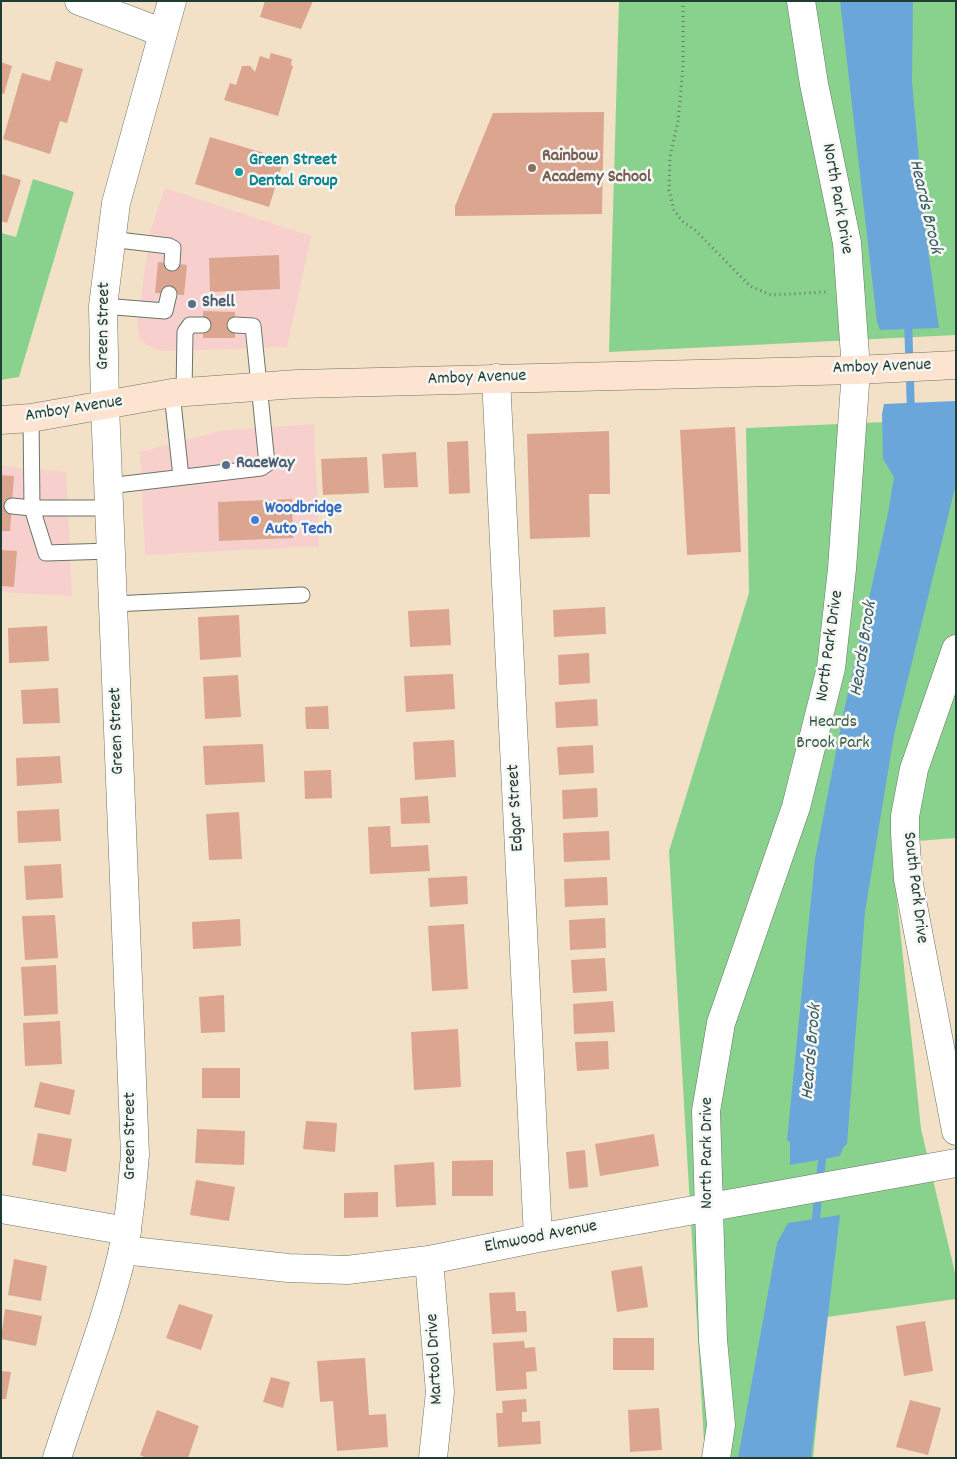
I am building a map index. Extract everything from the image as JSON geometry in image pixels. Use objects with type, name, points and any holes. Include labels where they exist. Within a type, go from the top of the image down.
[{"type":"main road","name":"Amboy Avenue","points":[[1,420],[31,418],[178,393],[258,387],[496,378],[856,370],[956,364]]},
{"type":"street","points":[[79,1],[161,32]]},
{"type":"street","name":"Green Street","points":[[57,1458],[116,1279],[125,1240],[134,1155],[105,405],[103,306],[116,203],[161,32],[172,1]]},
{"type":"street","name":"North Park Drive","points":[[716,1458],[721,1425],[713,1340],[706,1111],[722,1023],[796,807],[831,668],[841,578],[856,370],[847,244],[814,84],[801,1]]},
{"type":"street","name":"Edgar Street","points":[[496,378],[538,1238]]},
{"type":"street","name":"South Park Drive","points":[[956,649],[952,676],[914,769],[905,816],[908,879],[956,1131]]},
{"type":"street","name":"Elmwood Avenue","points":[[1,1209],[125,1240],[317,1270],[347,1270],[429,1260],[538,1238],[956,1163]]},
{"type":"street","name":"Martool Drive","points":[[429,1260],[440,1392],[433,1458]]},
{"type":"lane","points":[[110,239],[169,246],[172,248],[172,263]]},
{"type":"lane","points":[[103,306],[165,311],[169,294]]},
{"type":"lane","points":[[181,476],[178,393],[185,332],[190,325],[203,325]]},
{"type":"lane","points":[[12,506],[32,508],[109,497],[181,476],[261,468],[267,464],[253,326],[235,325]]},
{"type":"lane","points":[[31,418],[32,508],[46,553],[111,551]]},
{"type":"lane","points":[[113,604],[302,595]]},
{"type":"path","points":[[683,1],[683,68],[678,121],[670,156],[669,190],[674,210],[682,221],[695,230],[750,286],[770,295],[849,292]]},
{"type":"shaded area","points":[[165,188],[311,236],[287,347],[160,351],[147,345],[139,338],[137,326],[150,232]]},
{"type":"shaded area","points":[[314,424],[319,546],[145,555],[140,452],[221,431]]},
{"type":"shaded area","points":[[1,466],[66,472],[72,596],[1,592]]},
{"type":"green space","points":[[619,1],[956,1],[956,335],[609,352]]},
{"type":"green space","points":[[33,179],[74,192],[19,377],[1,380],[1,233],[16,237]]},
{"type":"green space","name":"Heards Brook Park","points":[[956,419],[956,838],[891,843],[921,1129],[956,1277],[956,1299],[827,1317],[813,1458],[705,1458],[669,851],[749,593],[746,428]]},
{"type":"water","points":[[840,1],[913,1],[912,81],[925,228],[939,328],[880,330],[877,322]]},
{"type":"water","points":[[956,401],[956,484],[894,735],[865,912],[847,1144],[840,1156],[790,1165],[790,1142],[787,1140],[815,859],[845,706],[888,513],[894,477],[883,459],[882,414],[884,404]]},
{"type":"water","points":[[840,1215],[811,1458],[738,1458],[777,1243],[788,1223]]},
{"type":"building","points":[[265,1],[313,1],[301,29],[260,17]]},
{"type":"building","points":[[271,53],[292,59],[291,65],[293,66],[278,116],[224,100],[230,83],[236,85],[242,66],[250,66],[255,72],[260,56],[269,59]]},
{"type":"building","points":[[56,61],[83,69],[67,123],[60,121],[50,154],[3,139],[22,73],[50,81]]},
{"type":"building","points":[[1,62],[12,66],[4,94],[1,93]]},
{"type":"building","points":[[604,112],[602,214],[455,216],[455,206],[493,113]]},
{"type":"building","name":"Green Street Dental Group","points":[[210,137],[284,159],[269,207],[195,184]]},
{"type":"building","points":[[1,174],[21,180],[7,223],[1,221]]},
{"type":"building","points":[[279,255],[280,289],[210,292],[209,258]]},
{"type":"building","points":[[158,262],[187,265],[184,295],[155,293]]},
{"type":"building","points":[[203,311],[235,312],[235,338],[203,338]]},
{"type":"building","points":[[735,427],[741,552],[687,555],[680,430]]},
{"type":"building","points":[[609,431],[610,494],[589,494],[590,537],[530,539],[527,434]]},
{"type":"building","points":[[468,441],[470,493],[449,494],[447,442]]},
{"type":"building","points":[[416,452],[418,487],[384,488],[382,454]]},
{"type":"building","points":[[367,457],[369,493],[323,495],[321,459]]},
{"type":"building","points":[[1,475],[14,476],[10,531],[1,531]]},
{"type":"building","name":"Woodbridge Auto Tech","points":[[292,499],[293,538],[219,541],[218,502]]},
{"type":"building","points":[[1,550],[17,551],[14,587],[1,586]]},
{"type":"building","points":[[605,607],[606,634],[554,637],[553,610]]},
{"type":"building","points":[[449,609],[451,645],[410,647],[408,611]]},
{"type":"building","points":[[239,615],[241,657],[200,660],[198,617]]},
{"type":"building","points":[[47,626],[49,661],[9,663],[8,628]]},
{"type":"building","points":[[589,653],[590,683],[559,685],[558,655]]},
{"type":"building","points":[[453,674],[455,709],[406,712],[404,676]]},
{"type":"building","points":[[238,675],[241,717],[205,719],[203,677]]},
{"type":"building","points":[[58,688],[60,723],[23,724],[21,690]]},
{"type":"building","points":[[597,699],[598,726],[556,728],[555,702]]},
{"type":"building","points":[[328,706],[329,729],[306,729],[305,707]]},
{"type":"building","points":[[454,740],[456,777],[415,780],[413,742]]},
{"type":"building","points":[[263,744],[265,782],[205,785],[203,746]]},
{"type":"building","points":[[593,745],[594,773],[559,775],[557,747]]},
{"type":"building","points":[[60,756],[62,783],[17,786],[16,758]]},
{"type":"building","points":[[331,770],[332,798],[305,799],[304,771]]},
{"type":"building","points":[[597,788],[598,817],[563,819],[562,790]]},
{"type":"building","points":[[428,796],[430,823],[401,824],[400,798]]},
{"type":"building","points":[[59,809],[61,841],[18,843],[17,811]]},
{"type":"building","points":[[239,812],[242,859],[209,860],[206,814]]},
{"type":"building","points":[[390,826],[391,847],[428,845],[430,871],[370,874],[368,827]]},
{"type":"building","points":[[609,831],[610,860],[564,862],[563,833]]},
{"type":"building","points":[[61,864],[63,898],[26,900],[24,866]]},
{"type":"building","points":[[467,876],[468,904],[430,907],[428,878]]},
{"type":"building","points":[[607,877],[608,905],[565,907],[564,879]]},
{"type":"building","points":[[55,915],[58,958],[25,960],[22,916]]},
{"type":"building","points":[[605,918],[606,948],[570,950],[569,920]]},
{"type":"building","points":[[240,919],[241,946],[193,949],[192,922]]},
{"type":"building","points":[[464,924],[468,989],[432,991],[428,926]]},
{"type":"building","points":[[605,958],[607,991],[573,993],[571,960]]},
{"type":"building","points":[[56,965],[58,1014],[24,1016],[21,967]]},
{"type":"building","points":[[224,995],[225,1032],[201,1033],[199,997]]},
{"type":"building","points":[[613,1001],[615,1032],[574,1034],[573,1004]]},
{"type":"building","points":[[60,1021],[62,1064],[25,1066],[23,1023]]},
{"type":"building","points":[[458,1029],[461,1087],[414,1090],[411,1032]]},
{"type":"building","points":[[608,1041],[609,1069],[577,1071],[575,1042]]},
{"type":"building","points":[[202,1068],[240,1068],[240,1098],[202,1098]]},
{"type":"building","points":[[40,1082],[75,1090],[70,1115],[34,1107]]},
{"type":"building","points":[[306,1121],[337,1123],[335,1152],[303,1149]]},
{"type":"building","points":[[197,1129],[245,1131],[244,1165],[195,1163]]},
{"type":"building","points":[[38,1133],[72,1139],[66,1172],[32,1165]]},
{"type":"building","points":[[654,1134],[659,1166],[600,1176],[595,1144]]},
{"type":"building","points":[[585,1150],[588,1187],[569,1189],[566,1152]]},
{"type":"building","points":[[493,1160],[493,1196],[452,1196],[452,1161]]},
{"type":"building","points":[[434,1162],[436,1205],[396,1207],[394,1165]]},
{"type":"building","points":[[196,1180],[235,1187],[229,1221],[190,1215]]},
{"type":"building","points":[[378,1192],[378,1217],[344,1218],[344,1193]]},
{"type":"building","points":[[14,1259],[47,1266],[41,1301],[8,1295]]},
{"type":"building","points":[[642,1266],[648,1307],[617,1312],[611,1271]]},
{"type":"building","points":[[515,1292],[516,1311],[526,1311],[527,1332],[492,1334],[489,1293]]},
{"type":"building","points":[[179,1304],[213,1315],[201,1350],[166,1338]]},
{"type":"building","points":[[5,1309],[42,1316],[36,1346],[1,1339]]},
{"type":"building","points":[[925,1321],[933,1371],[904,1376],[896,1326]]},
{"type":"building","points":[[613,1338],[654,1338],[654,1370],[613,1370]]},
{"type":"building","points":[[524,1341],[525,1348],[535,1347],[537,1371],[526,1372],[527,1389],[496,1391],[493,1343]]},
{"type":"building","points":[[365,1358],[369,1415],[386,1414],[388,1447],[337,1451],[333,1401],[320,1402],[317,1361]]},
{"type":"building","points":[[1,1371],[11,1372],[6,1399],[1,1399]]},
{"type":"building","points":[[271,1377],[290,1382],[283,1408],[263,1402]]},
{"type":"building","points":[[526,1399],[527,1412],[522,1412],[522,1422],[540,1421],[541,1444],[498,1447],[496,1413],[503,1413],[502,1401]]},
{"type":"building","points":[[910,1400],[941,1408],[928,1455],[896,1447]]},
{"type":"building","points":[[659,1408],[662,1450],[630,1452],[628,1410]]},
{"type":"building","points":[[157,1410],[199,1426],[188,1458],[147,1458],[140,1455]]},
{"type":"waterway","name":"Heards Brook","points":[[908,319],[911,413]]},
{"type":"waterway","name":"Heards Brook","points":[[815,1228],[823,1150]]},
{"type":"place","name":"Rainbow Academy School","points":[[532,168]]},
{"type":"place","name":"Green Street Dental Group","points":[[239,172]]},
{"type":"place","name":"Shell","points":[[192,304]]},
{"type":"place","name":"RaceWay","points":[[226,465]]},
{"type":"place","name":"Woodbridge Auto Tech","points":[[255,520]]}]
